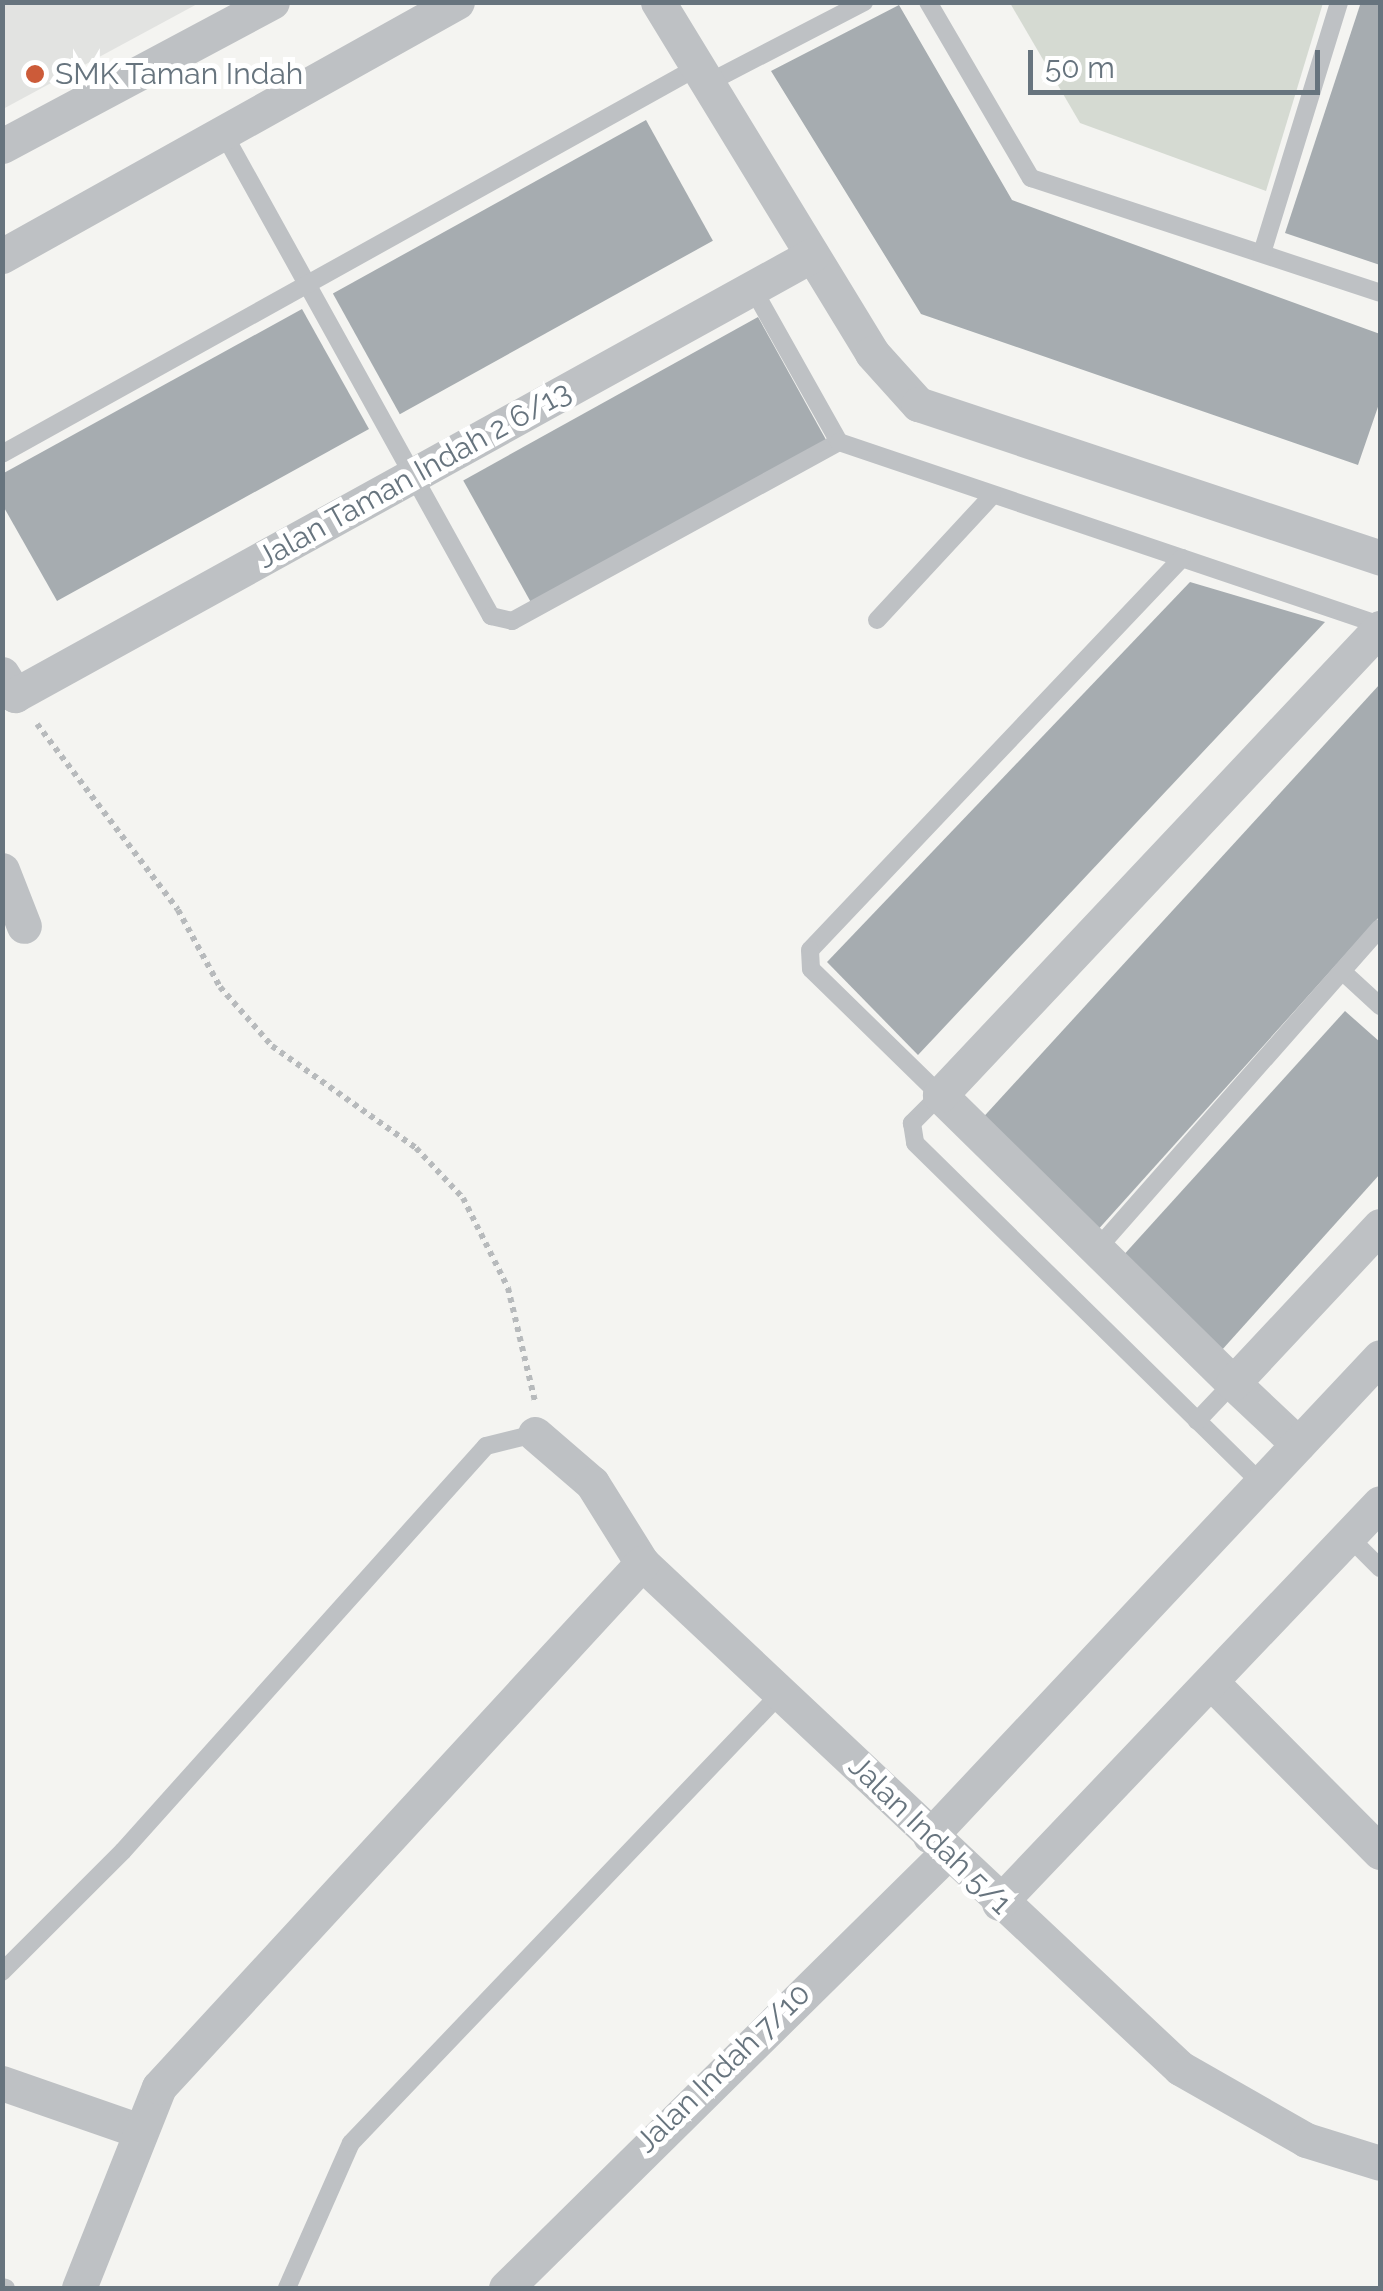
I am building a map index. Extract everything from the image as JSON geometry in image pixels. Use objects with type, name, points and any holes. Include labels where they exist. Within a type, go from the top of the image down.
[{"type":"street","points":[[2,146],[272,2]]},
{"type":"street","points":[[2,256],[225,136],[456,2]]},
{"type":"street","points":[[658,2],[872,353],[918,404],[1380,558]]},
{"type":"street","name":"Jalan Taman Indah 2 6/13","points":[[9,684],[410,476],[812,254]]},
{"type":"street","points":[[1298,1444],[940,1094],[1380,626]]},
{"type":"street","points":[[2,870],[24,926]]},
{"type":"street","points":[[1233,1383],[1380,1226]]},
{"type":"street","name":"Jalan Indah 7/10","points":[[506,2288],[938,1845],[1261,1483],[1380,1357]]},
{"type":"street","name":"Jalan Indah 5/1","points":[[535,1434],[592,1483],[642,1563],[783,1690],[938,1845],[1180,2068],[1306,2140],[1380,2163]]},
{"type":"street","points":[[1000,1903],[1213,1684],[1380,1503]]},
{"type":"street","points":[[80,2288],[136,2130],[159,2088],[642,1563]]},
{"type":"street","points":[[1213,1684],[1380,1852]]},
{"type":"street","points":[[2,2082],[136,2130]]},
{"type":"lane","points":[[2,454],[306,285],[703,75],[864,2]]},
{"type":"lane","points":[[928,2],[1031,178],[1380,293]]},
{"type":"lane","points":[[1262,253],[1338,2]]},
{"type":"lane","points":[[225,136],[490,616],[512,622],[839,442]]},
{"type":"lane","points":[[752,288],[839,442],[1380,626]]},
{"type":"lane","points":[[877,620],[992,496]]},
{"type":"lane","points":[[1182,558],[810,950],[811,970],[940,1094],[912,1122],[915,1142],[1261,1483]]},
{"type":"lane","points":[[1097,1250],[1380,928]]},
{"type":"lane","points":[[1342,971],[1380,1006]]},
{"type":"lane","points":[[1197,1420],[1233,1383]]},
{"type":"lane","points":[[2,1972],[486,1446],[535,1434]]},
{"type":"lane","points":[[1348,1537],[1380,1568]]},
{"type":"lane","points":[[287,2288],[351,2142],[783,1690]]},
{"type":"path","points":[[9,684],[178,910],[220,987],[272,1046],[416,1148],[463,1198],[508,1288],[534,1370],[535,1434]]},
{"type":"shaded area","name":"SMK Taman Indah","points":[[3,3],[199,3],[3,109]]},
{"type":"shaded area","points":[[1010,3],[1323,3],[1266,191],[1080,123]]},
{"type":"building","points":[[1361,2],[1380,2],[1380,265],[1285,233]]},
{"type":"building","points":[[899,5],[1012,200],[1380,334],[1380,401],[1358,465],[921,314],[771,71]]},
{"type":"building","points":[[646,120],[713,241],[400,414],[333,294]]},
{"type":"building","points":[[302,309],[369,429],[57,601],[2,504],[2,474]]},
{"type":"building","points":[[758,317],[827,441],[532,605],[463,480]]},
{"type":"building","points":[[1190,582],[1325,622],[918,1055],[827,962]]},
{"type":"building","points":[[1380,684],[1380,916],[1095,1233],[977,1124]]},
{"type":"building","points":[[1345,1011],[1380,1042],[1380,1174],[1221,1351],[1120,1259]]},
{"type":"place","name":"SMK Taman Indah","points":[[35,74]]}]
